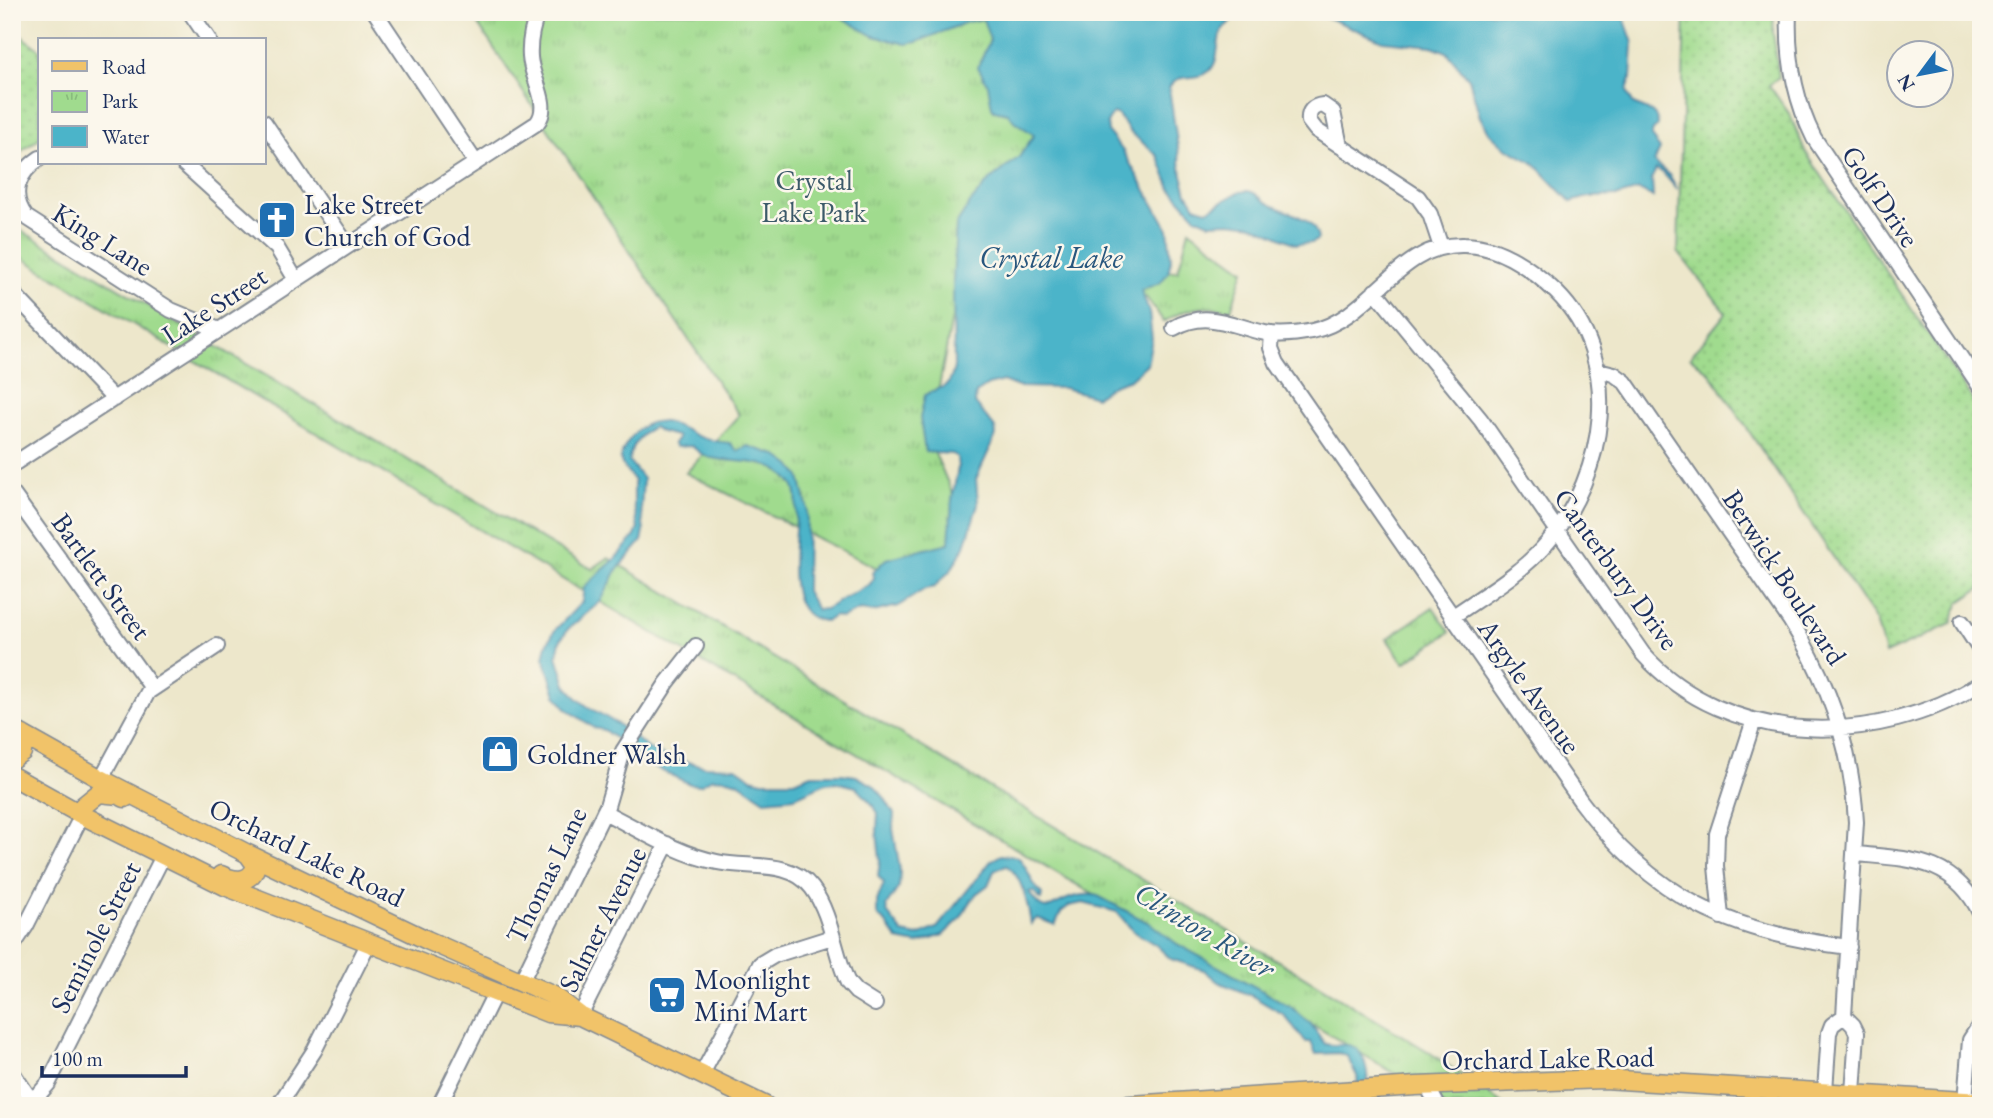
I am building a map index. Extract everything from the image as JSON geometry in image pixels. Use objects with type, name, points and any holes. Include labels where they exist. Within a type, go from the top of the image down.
[{"type":"main road","name":"Orchard Lake Road","points":[[17,732],[101,779],[247,853],[427,940],[554,996],[580,1016],[702,1074],[740,1099],[766,1106]]},
{"type":"main road","points":[[12,759],[22,752],[17,732]]},
{"type":"main road","name":"Orchard Lake Road","points":[[12,776],[82,815],[237,892],[548,1013],[580,1016]]},
{"type":"main road","points":[[82,815],[83,806],[88,799],[99,793],[108,793],[118,795],[207,839],[220,839]]},
{"type":"main road","points":[[163,856],[176,853],[234,880],[250,877],[254,872],[256,865],[247,853]]},
{"type":"main road","points":[[414,962],[422,953],[427,940]]},
{"type":"main road","name":"Orchard Lake Road","points":[[1125,1105],[1235,1102],[1363,1089],[1604,1079],[1973,1101]]},
{"type":"street","points":[[190,12],[208,38]]},
{"type":"street","points":[[375,12],[476,163]]},
{"type":"street","name":"Lake Street","points":[[12,465],[537,123],[543,112],[530,57],[531,36],[538,12]]},
{"type":"street","name":"Golf Drive","points":[[1788,12],[1789,53],[1794,86],[1814,138],[1981,388]]},
{"type":"street","points":[[266,125],[348,246]]},
{"type":"street","points":[[1340,146],[1418,197],[1430,214],[1441,247]]},
{"type":"street","name":"King Lane","points":[[38,160],[24,171],[18,182],[18,202],[26,218],[171,310],[219,330]]},
{"type":"street","points":[[184,164],[273,244],[284,256],[296,280]]},
{"type":"street","points":[[1174,328],[1189,321],[1214,318],[1272,334],[1299,333],[1326,327],[1352,312],[1410,260],[1441,247],[1465,245],[1494,250],[1514,260],[1560,296],[1580,324],[1598,370],[1599,418],[1593,459],[1581,492],[1558,530],[1541,550],[1523,567],[1452,617]]},
{"type":"street","name":"Canterbury Drive","points":[[1375,291],[1463,396],[1643,654],[1664,676],[1688,694],[1711,706],[1754,720],[1797,727],[1841,728],[1903,718],[1946,702],[1981,683]]},
{"type":"street","points":[[12,292],[114,399]]},
{"type":"street","name":"Argyle Avenue","points":[[1272,334],[1271,348],[1277,363],[1580,800],[1609,837],[1638,865],[1669,888],[1721,917],[1786,938],[1849,947]]},
{"type":"street","name":"Berwick Boulevard","points":[[1598,370],[1614,374],[1625,382],[1780,606],[1819,671],[1841,728],[1854,794],[1856,854],[1844,1016],[1832,1026],[1829,1033],[1825,1091]]},
{"type":"street","name":"Bartlett Street","points":[[12,493],[152,688]]},
{"type":"street","points":[[1962,622],[1981,651]]},
{"type":"street","points":[[101,779],[142,700],[152,688],[218,646]]},
{"type":"street","name":"Thomas Lane","points":[[521,982],[604,812],[623,751],[667,683],[696,646]]},
{"type":"street","points":[[1721,917],[1716,866],[1717,834],[1754,720]]},
{"type":"street","points":[[604,812],[688,854],[716,862],[774,867],[796,874],[818,897],[848,983],[856,992],[875,1004]]},
{"type":"street","points":[[12,947],[26,926],[82,815]]},
{"type":"street","name":"Salmer Avenue","points":[[580,1016],[667,844]]},
{"type":"street","points":[[1856,854],[1908,858],[1932,865],[1962,886],[1981,915]]},
{"type":"street","name":"Seminole Street","points":[[29,1104],[48,1084],[163,856]]},
{"type":"street","points":[[702,1074],[760,964],[775,955],[832,937]]},
{"type":"street","points":[[278,1106],[314,1051],[368,944]]},
{"type":"street","points":[[439,1106],[495,993]]},
{"type":"street","name":"Berwick Boulevard","points":[[1844,1016],[1857,1034],[1853,1093]]},
{"type":"street","points":[[1973,1101],[1970,1040],[1981,1023]]},
{"type":"street","points":[[12,1072],[29,1104]]},
{"type":"street","points":[[1427,1086],[1438,1106]]},
{"type":"green space","name":"Crystal Lake Park","points":[[487,12],[1000,12],[1128,270],[1178,271],[1189,230],[1244,270],[1231,310],[1196,308],[1164,322],[1146,297],[1075,341],[1026,269],[952,318],[929,440],[965,522],[921,590],[686,473],[739,415],[475,20]]},
{"type":"green space","points":[[1685,12],[1774,12],[1773,32],[1779,78],[1769,85],[1790,115],[1805,151],[1981,412],[1981,588],[1960,602],[1951,624],[1885,654],[1876,621],[1710,373],[1690,357],[1726,313],[1678,252]]},
{"type":"green space","points":[[12,29],[38,48],[38,139],[12,157]]},
{"type":"green space","points":[[12,225],[592,569],[608,558],[1426,1050],[1506,1106],[1429,1106],[1442,1104],[1384,1067],[40,269],[12,251]]},
{"type":"green space","points":[[1433,607],[1450,632],[1404,663],[1387,639]]},
{"type":"water","name":"Crystal Lake","points":[[832,12],[1242,12],[1222,31],[1212,68],[1203,75],[1181,78],[1169,88],[1187,193],[1195,206],[1206,210],[1237,193],[1252,192],[1273,206],[1305,220],[1316,231],[1318,239],[1312,243],[1296,244],[1254,225],[1210,223],[1197,218],[1171,189],[1158,156],[1113,113],[1107,123],[1108,132],[1123,151],[1168,229],[1171,260],[1168,273],[1160,283],[1141,290],[1149,312],[1152,339],[1147,364],[1130,379],[1113,385],[1096,397],[1064,388],[1018,387],[1003,381],[988,385],[976,393],[975,403],[995,428],[996,435],[976,479],[978,504],[965,546],[951,570],[934,587],[925,589],[898,606],[873,612],[860,610],[842,618],[834,616],[827,621],[810,616],[800,605],[795,588],[793,568],[797,508],[796,494],[789,480],[777,470],[758,463],[717,459],[703,455],[691,446],[676,447],[673,444],[677,436],[653,427],[637,441],[629,461],[643,479],[642,541],[617,570],[601,601],[568,629],[560,641],[557,656],[566,685],[587,706],[619,725],[649,749],[666,757],[704,766],[736,767],[762,781],[794,781],[812,774],[841,774],[856,776],[873,785],[894,814],[893,829],[900,870],[899,887],[886,906],[888,914],[903,933],[918,936],[937,928],[991,861],[1001,855],[1018,857],[1042,894],[1041,900],[1033,891],[1029,892],[1044,908],[1073,897],[1098,896],[1151,924],[1177,944],[1290,1006],[1310,1023],[1325,1044],[1355,1048],[1361,1054],[1367,1071],[1368,1106],[1360,1106],[1357,1076],[1347,1056],[1339,1053],[1316,1054],[1311,1042],[1306,1042],[1284,1015],[1252,996],[1218,982],[1204,970],[1171,959],[1156,945],[1133,931],[1117,912],[1083,903],[1069,906],[1061,912],[1055,925],[1037,918],[1031,924],[1021,884],[1006,865],[994,871],[988,885],[976,894],[959,920],[943,935],[917,944],[898,940],[877,913],[877,901],[884,883],[878,876],[878,813],[856,787],[836,782],[826,783],[795,797],[765,800],[738,782],[728,779],[712,778],[700,785],[690,784],[647,764],[604,730],[594,728],[567,709],[556,695],[544,658],[547,644],[555,630],[582,602],[584,587],[614,560],[635,536],[638,528],[634,481],[622,464],[621,456],[634,433],[650,423],[666,422],[702,438],[730,443],[737,451],[748,446],[776,455],[793,467],[800,477],[807,506],[806,591],[817,610],[825,609],[870,584],[874,578],[872,573],[886,559],[949,543],[957,457],[953,454],[925,452],[920,418],[925,395],[947,384],[954,367],[953,281],[956,225],[988,182],[1019,157],[1034,135],[1014,121],[1008,113],[994,110],[992,107],[988,85],[978,67],[990,40],[983,19],[906,44],[874,36]]},
{"type":"water","points":[[1314,12],[1622,12],[1633,43],[1631,78],[1627,91],[1633,104],[1650,111],[1656,117],[1658,126],[1653,130],[1652,136],[1660,149],[1654,162],[1670,176],[1677,189],[1656,169],[1652,179],[1653,197],[1639,190],[1618,196],[1588,197],[1571,202],[1535,164],[1505,147],[1490,133],[1480,117],[1469,79],[1447,52],[1432,46],[1383,41]]},
{"type":"place","name":"Lake Street Church of God","points":[[277,220]]},
{"type":"place","name":"Goldner Walsh","points":[[500,754]]},
{"type":"place","name":"Moonlight Mini Mart","points":[[667,995]]},
{"type":"water label","name":"Clinton River","points":[[1205,930]]}]
